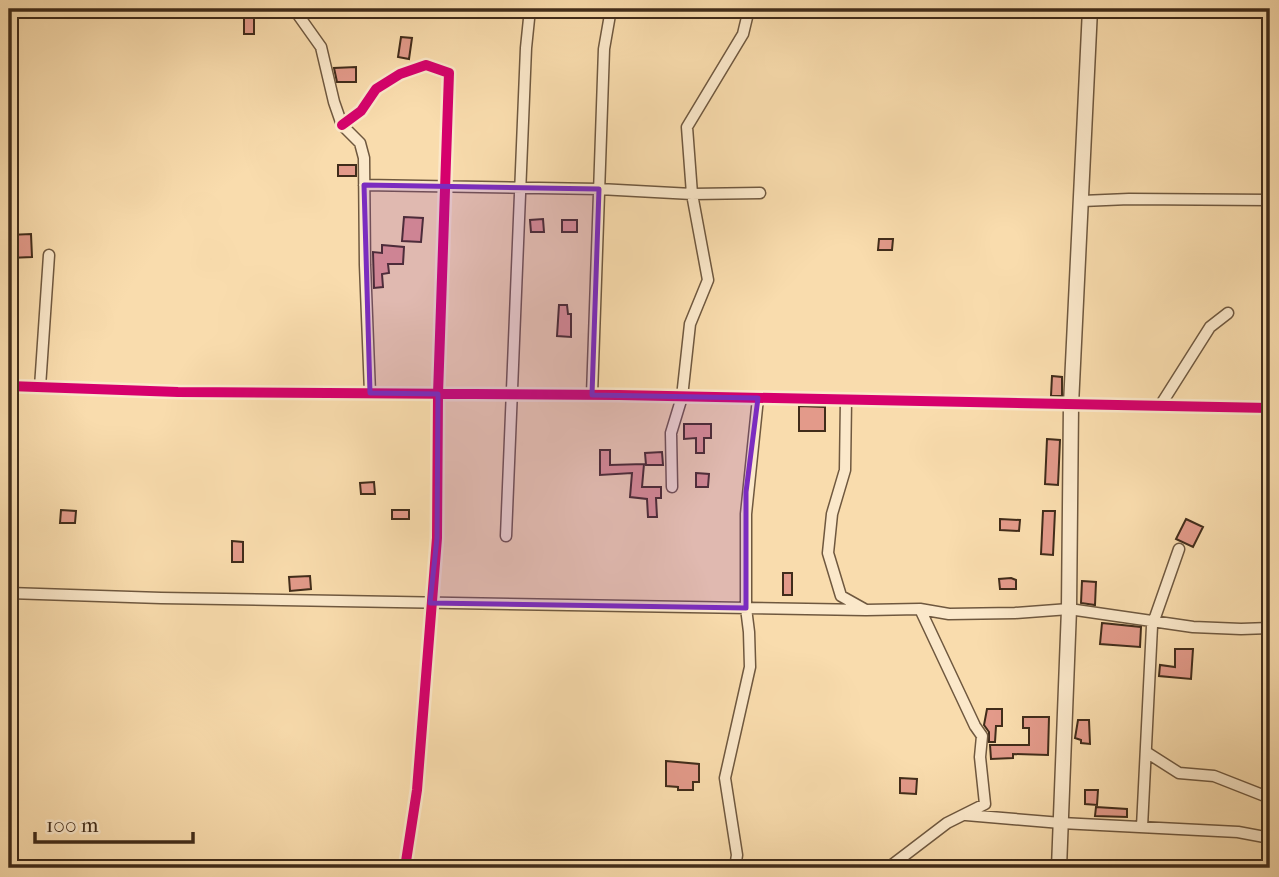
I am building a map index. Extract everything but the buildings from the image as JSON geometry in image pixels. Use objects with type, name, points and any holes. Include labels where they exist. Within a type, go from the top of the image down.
[{"type":"street","points":[[506,536],[526,48],[530,9]]},
{"type":"street","points":[[592,395],[604,49],[611,9]]},
{"type":"street","points":[[672,487],[671,433],[682,397],[690,324],[708,280],[692,194],[687,127],[743,34],[749,9]]},
{"type":"street","points":[[1059,868],[1069,609],[1072,405],[1090,9]]},
{"type":"street","points":[[296,10],[321,47],[342,125],[360,143],[364,158],[370,393]]},
{"type":"street","points":[[342,125],[361,111],[376,89],[400,74],[426,65],[449,74],[438,394],[437,538],[417,790],[405,868]]},
{"type":"street","points":[[364,186],[520,187],[692,194],[760,193]]},
{"type":"street","points":[[1082,201],[1270,200]]},
{"type":"street","points":[[40,387],[49,255]]},
{"type":"street","points":[[1160,406],[1210,327],[1228,313]]},
{"type":"street","points":[[9,386],[178,392],[592,395],[1270,408]]},
{"type":"street","points":[[735,868],[737,855],[725,778],[750,667],[746,608],[746,492],[758,398]]},
{"type":"street","points":[[846,400],[845,470],[832,514],[828,553],[841,596],[866,610]]},
{"type":"street","points":[[1142,827],[1153,622],[1179,549]]},
{"type":"street","points":[[9,593],[430,603],[920,609],[949,614],[1069,609],[1153,622],[1217,628],[1270,628]]},
{"type":"street","points":[[888,868],[960,815],[985,804],[980,757],[982,736],[920,609]]},
{"type":"street","points":[[1146,752],[1179,773],[1214,776],[1270,798]]},
{"type":"street","points":[[960,815],[1238,832],[1270,838]]},
{"type":"highlighted area","points":[[364,185],[599,189],[592,395],[758,398],[746,492],[746,608],[430,603],[437,538],[438,394],[370,393]]},
{"type":"cycle path","points":[[342,125],[361,111],[376,89],[400,74],[426,65],[449,73],[438,394],[437,538],[417,790],[405,868]]},
{"type":"cycle path","points":[[9,386],[178,392],[619,395],[1270,408]]}]
